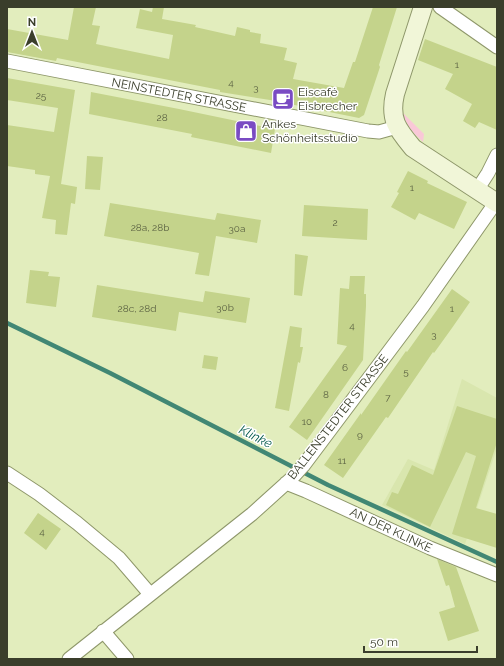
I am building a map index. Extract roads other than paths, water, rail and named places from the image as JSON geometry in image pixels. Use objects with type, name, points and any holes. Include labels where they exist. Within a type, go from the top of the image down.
[{"type":"street","points":[[423,7],[395,94],[393,114],[397,127],[413,148],[496,203]]},
{"type":"street","points":[[440,7],[497,47]]},
{"type":"street","name":"NEINSTEDTER STRASSE","points":[[7,61],[368,132],[379,132],[397,127]]},
{"type":"street","points":[[478,190],[497,155]]},
{"type":"street","name":"BALLENSTEDTER STRASSE","points":[[69,659],[252,514],[303,466],[423,306],[496,203]]},
{"type":"street","points":[[7,473],[61,510],[119,558],[150,594]]},
{"type":"street","name":"AN DER KLINKE","points":[[289,480],[306,491],[430,548],[497,574]]},
{"type":"street","points":[[104,631],[127,659]]},
{"type":"waterway","name":"Klinke","points":[[7,323],[110,373],[328,485],[497,562]]},
{"type":"place","name":"Eiscafé Eisbrecher","points":[[283,99]]},
{"type":"place","name":"Ankes Schönheitsstudio","points":[[246,131]]}]
